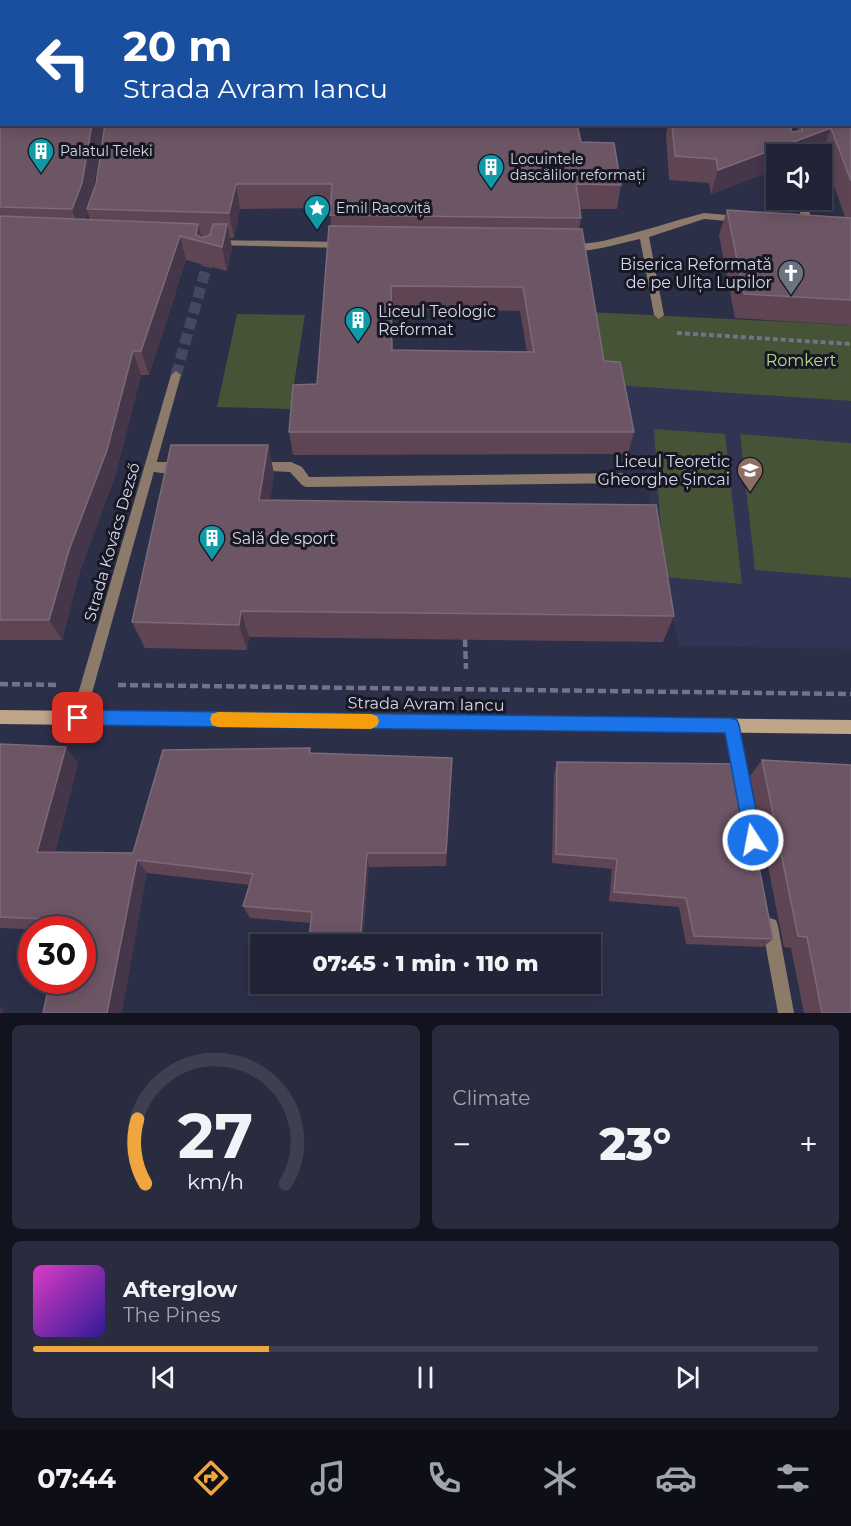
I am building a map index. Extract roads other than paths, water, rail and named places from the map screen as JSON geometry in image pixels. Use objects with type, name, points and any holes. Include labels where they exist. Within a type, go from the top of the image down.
[{"type":"main road","name":"Strada Avram Iancu","points":[[0,717],[851,727]]},
{"type":"street","points":[[802,210],[803,223],[819,225]]},
{"type":"street","points":[[560,248],[584,248],[644,235],[704,216],[749,219]]},
{"type":"street","points":[[644,235],[659,315]]},
{"type":"street","points":[[201,243],[212,247],[357,245]]},
{"type":"street","name":"Strada Kovács Dezső","points":[[78,718],[176,375]]},
{"type":"street","points":[[151,467],[196,467]]},
{"type":"street","points":[[243,467],[291,467],[298,470],[300,477],[306,482],[627,478]]},
{"type":"street","points":[[731,725],[746,798]]},
{"type":"street","points":[[767,911],[786,1013]]},
{"type":"tunnel","points":[[176,375],[209,258]]},
{"type":"place","name":"Palatul Teleki","points":[[41,174]]},
{"type":"place","name":"Locuințele dascălilor reformați","points":[[491,190]]},
{"type":"place","name":"Emil Racoviță","points":[[317,231]]},
{"type":"place","name":"Biserica Reformată de pe Ulița Lupilor","points":[[791,296]]},
{"type":"place","name":"Liceul Teologic Reformat","points":[[358,343]]},
{"type":"place","name":"Liceul Teoretic Gheorghe Șincai","points":[[750,493]]},
{"type":"place","name":"Sală de sport","points":[[212,561]]},
{"type":"park label","name":"Romkert","points":[[801,360]]}]
